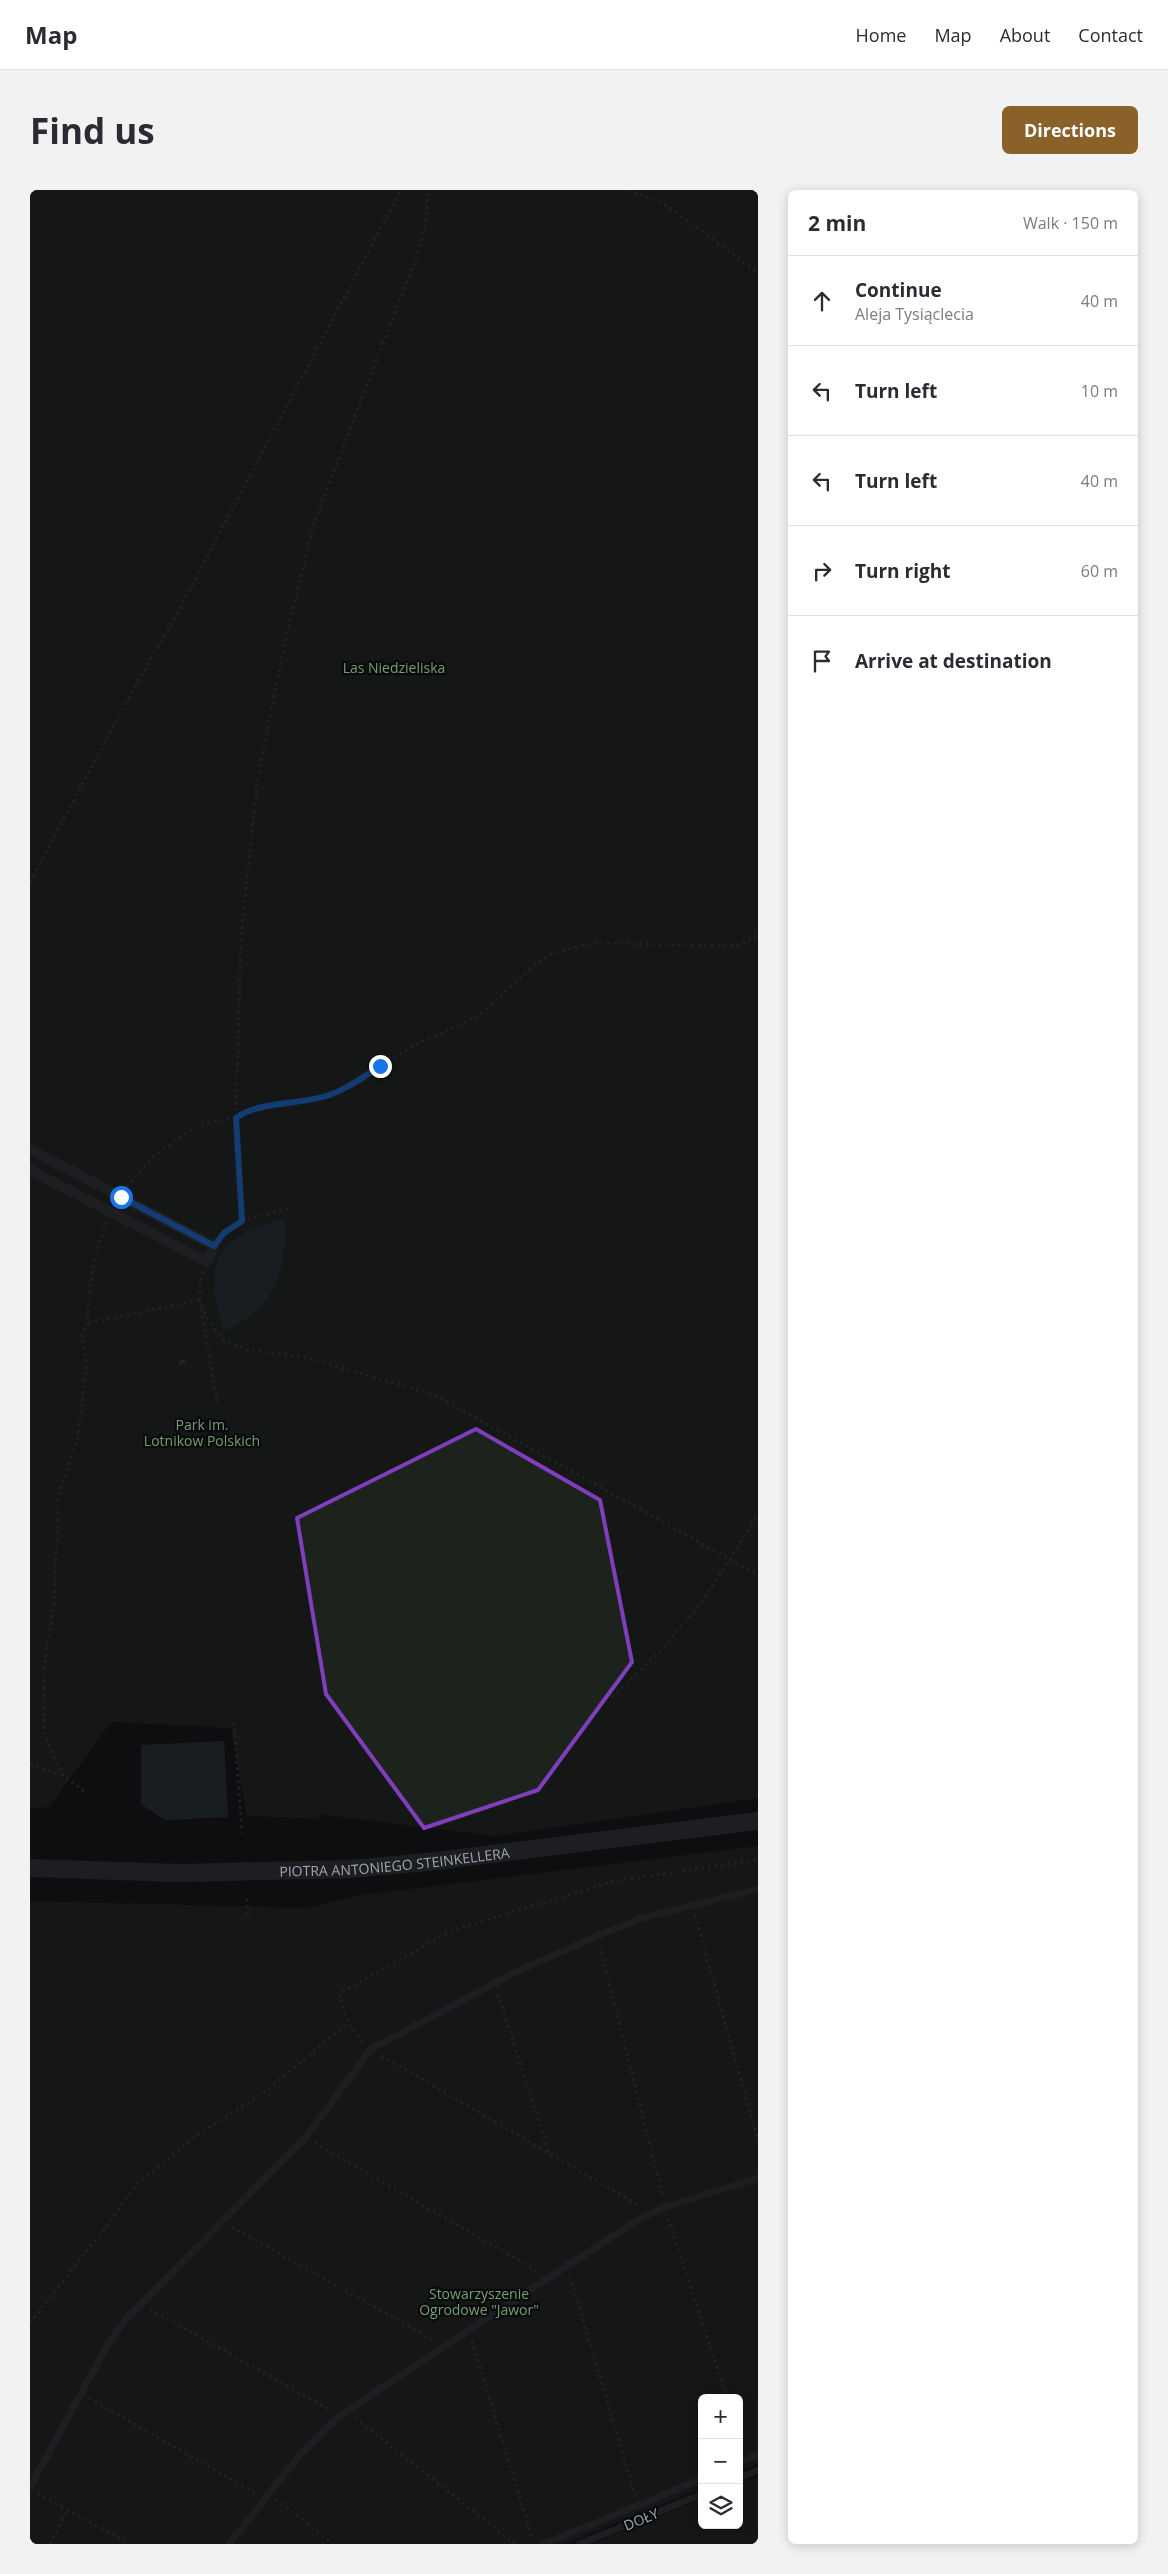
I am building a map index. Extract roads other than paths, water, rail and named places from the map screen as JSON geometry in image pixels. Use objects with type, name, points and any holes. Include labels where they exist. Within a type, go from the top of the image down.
[{"type":"street","points":[[30,1149],[214,1246],[207,1262],[30,1170]]},
{"type":"street","name":"PIOTRA ANTONIEGO STEINKELLERA","points":[[30,1868],[177,1873],[350,1869],[427,1862],[758,1821]]},
{"type":"lane","points":[[30,2488],[108,2344],[140,2303],[305,2138],[371,2049],[495,1983],[597,1936],[642,1918],[758,1889]]},
{"type":"lane","points":[[229,2544],[266,2495],[299,2456],[344,2414],[443,2345],[651,2213],[758,2178]]},
{"type":"lane","points":[[743,2461],[758,2455]]},
{"type":"lane","points":[[743,2476],[758,2470]]},
{"type":"lane","points":[[544,2544],[698,2480]]},
{"type":"lane","name":"DOŁY","points":[[580,2544],[698,2496]]},
{"type":"park label","name":"Las Niedzieliska","points":[[394,667]]},
{"type":"park label","name":"Park im. Lotnikow Polskich","points":[[202,1432]]},
{"type":"park label","name":"Stowarzyszenie Ogrodowe \"Jawor\"","points":[[479,2302]]}]
